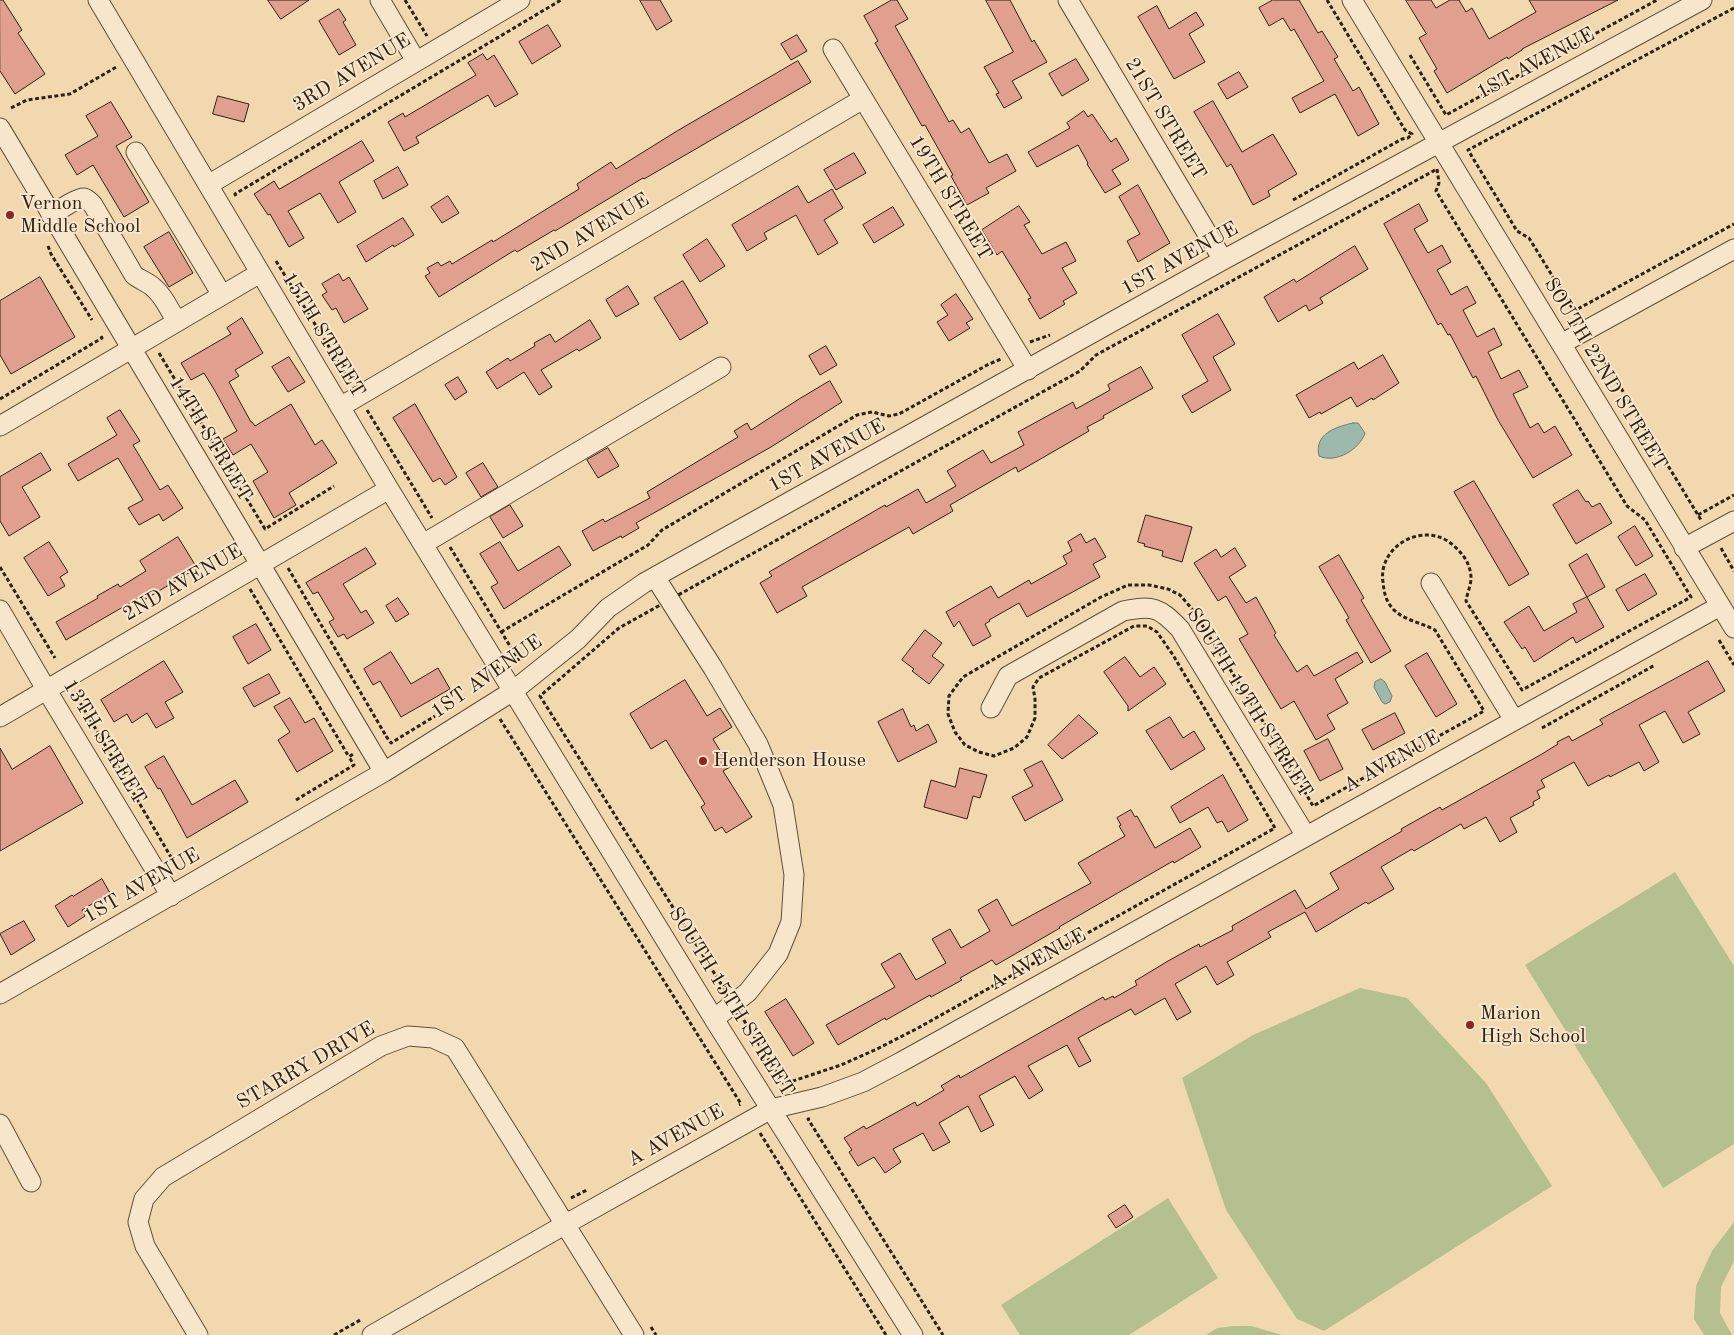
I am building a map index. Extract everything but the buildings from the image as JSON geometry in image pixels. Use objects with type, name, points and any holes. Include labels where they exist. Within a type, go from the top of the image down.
[{"type":"street","name":"15TH STREET","points":[[98,0],[389,489],[513,691]]},
{"type":"street","points":[[380,0],[416,61]]},
{"type":"street","name":"3RD AVENUE","points":[[208,185],[520,0]]},
{"type":"street","name":"21ST STREET","points":[[1068,0],[1223,260]]},
{"type":"street","name":"SOUTH 22ND STREET","points":[[1352,0],[1734,628]]},
{"type":"street","name":"1ST AVENUE","points":[[0,994],[384,772],[513,691],[578,639],[608,608],[655,577],[1223,260],[1702,0]]},
{"type":"street","name":"19TH STREET","points":[[833,49],[1028,370]]},
{"type":"street","name":"2ND AVENUE","points":[[340,407],[863,98]]},
{"type":"street","name":"14TH STREET","points":[[1,133],[384,772]]},
{"type":"street","points":[[136,152],[222,295]]},
{"type":"street","points":[[51,215],[76,200],[87,199],[134,275],[139,280],[155,288],[177,322]]},
{"type":"street","points":[[1561,344],[1734,250]]},
{"type":"street","points":[[0,426],[260,273]]},
{"type":"street","points":[[423,544],[721,367]]},
{"type":"street","name":"2ND AVENUE","points":[[0,716],[389,489]]},
{"type":"street","points":[[1684,548],[1734,521]]},
{"type":"street","points":[[655,577],[714,668],[758,744],[783,805],[794,875],[791,922],[778,954],[748,992],[714,1019]]},
{"type":"street","points":[[1431,583],[1514,720]]},
{"type":"street","name":"SOUTH 19TH STREET","points":[[991,708],[1008,676],[1123,611],[1144,606],[1164,613],[1180,628],[1306,836]]},
{"type":"street","name":"A AVENUE","points":[[372,1335],[771,1109],[822,1097],[870,1078],[1720,606]]},
{"type":"street","name":"13TH STREET","points":[[0,610],[171,896]]},
{"type":"street","name":"SOUTH 15TH STREET","points":[[513,691],[714,1019],[913,1335]]},
{"type":"street","name":"STARRY DRIVE","points":[[198,1335],[144,1246],[138,1222],[144,1199],[163,1177],[381,1046],[408,1036],[433,1038],[456,1048],[634,1335]]},
{"type":"street","points":[[0,1124],[31,1182]]},
{"type":"path","points":[[405,0],[435,49]]},
{"type":"path","points":[[240,202],[235,194],[561,0]]},
{"type":"path","points":[[1410,55],[1446,115],[1657,0]]},
{"type":"path","points":[[1734,8],[1468,150],[1517,231],[1529,238],[1574,311],[1734,224]]},
{"type":"path","points":[[11,108],[27,100],[70,94],[119,66]]},
{"type":"path","points":[[1436,169],[1439,182],[1436,191],[1627,506],[1645,520],[1691,597],[1522,690],[1466,601],[1471,578],[1467,562],[1459,549],[1444,539],[1428,535],[1407,539],[1393,549],[1383,564],[1382,579],[1385,597],[1393,609],[1406,619],[1422,623],[1435,630],[1484,711],[1313,806],[1281,750],[1192,609],[1180,595],[1168,589],[1149,585],[1128,585],[1101,597],[963,677],[949,696],[948,714],[955,732],[964,745],[994,756],[1014,748],[1027,737],[1035,718],[1033,687],[1039,678],[1134,626],[1147,626],[1158,632],[1173,655],[1275,828],[910,1032],[877,1049],[841,1064],[784,1084],[540,696],[619,628],[670,600],[1080,371],[1096,355],[1436,169]]},
{"type":"path","points":[[276,260],[519,661]]},
{"type":"path","points":[[0,399],[102,338]]},
{"type":"path","points":[[1604,342],[1596,347],[1698,515],[1734,495]]},
{"type":"path","points":[[157,350],[265,530],[334,486]]},
{"type":"path","points":[[1727,545],[1720,549],[1734,571]]},
{"type":"path","points":[[285,564],[391,743],[440,714]]},
{"type":"path","points":[[0,568],[55,658]]},
{"type":"path","points":[[248,587],[354,765],[292,802]]},
{"type":"path","points":[[1714,631],[1734,666]]},
{"type":"path","points":[[1534,732],[1663,660]]},
{"type":"path","points":[[74,690],[178,869],[186,864]]},
{"type":"path","points":[[505,717],[500,718],[741,1104],[733,1109]]},
{"type":"path","points":[[378,740],[386,736]]},
{"type":"path","points":[[349,757],[358,752]]},
{"type":"path","points":[[816,1117],[808,1119],[943,1335]]},
{"type":"path","points":[[760,1132],[886,1335]]},
{"type":"path","points":[[571,1198],[594,1187]]},
{"type":"green space","points":[[1675,872],[1734,966],[1734,1144],[1663,1188],[1525,965]]},
{"type":"green space","points":[[1360,988],[1407,998],[1486,1083],[1552,1186],[1324,1331],[1297,1319],[1226,1210],[1182,1078],[1253,1035]]},
{"type":"green space","points":[[1168,1198],[1218,1278],[1129,1335],[1020,1335],[1001,1305]]},
{"type":"green space","points":[[1734,1222],[1734,1261],[1721,1287],[1720,1313],[1732,1335],[1704,1335],[1694,1319],[1696,1286],[1712,1251]]},
{"type":"green space","points":[[1251,1326],[1282,1335],[1206,1335],[1217,1328]]},
{"type":"shaded area","points":[[1358,423],[1365,433],[1353,449],[1346,454],[1333,458],[1319,456],[1318,448],[1320,442],[1327,433],[1333,429]]},
{"type":"shaded area","points":[[1381,679],[1385,682],[1392,696],[1390,702],[1385,704],[1374,687],[1375,682]]},
{"type":"place","name":"Vernon Middle School","points":[[10,215]]},
{"type":"place","name":"Henderson House","points":[[703,761]]},
{"type":"place","name":"Marion High School","points":[[1470,1025]]}]
